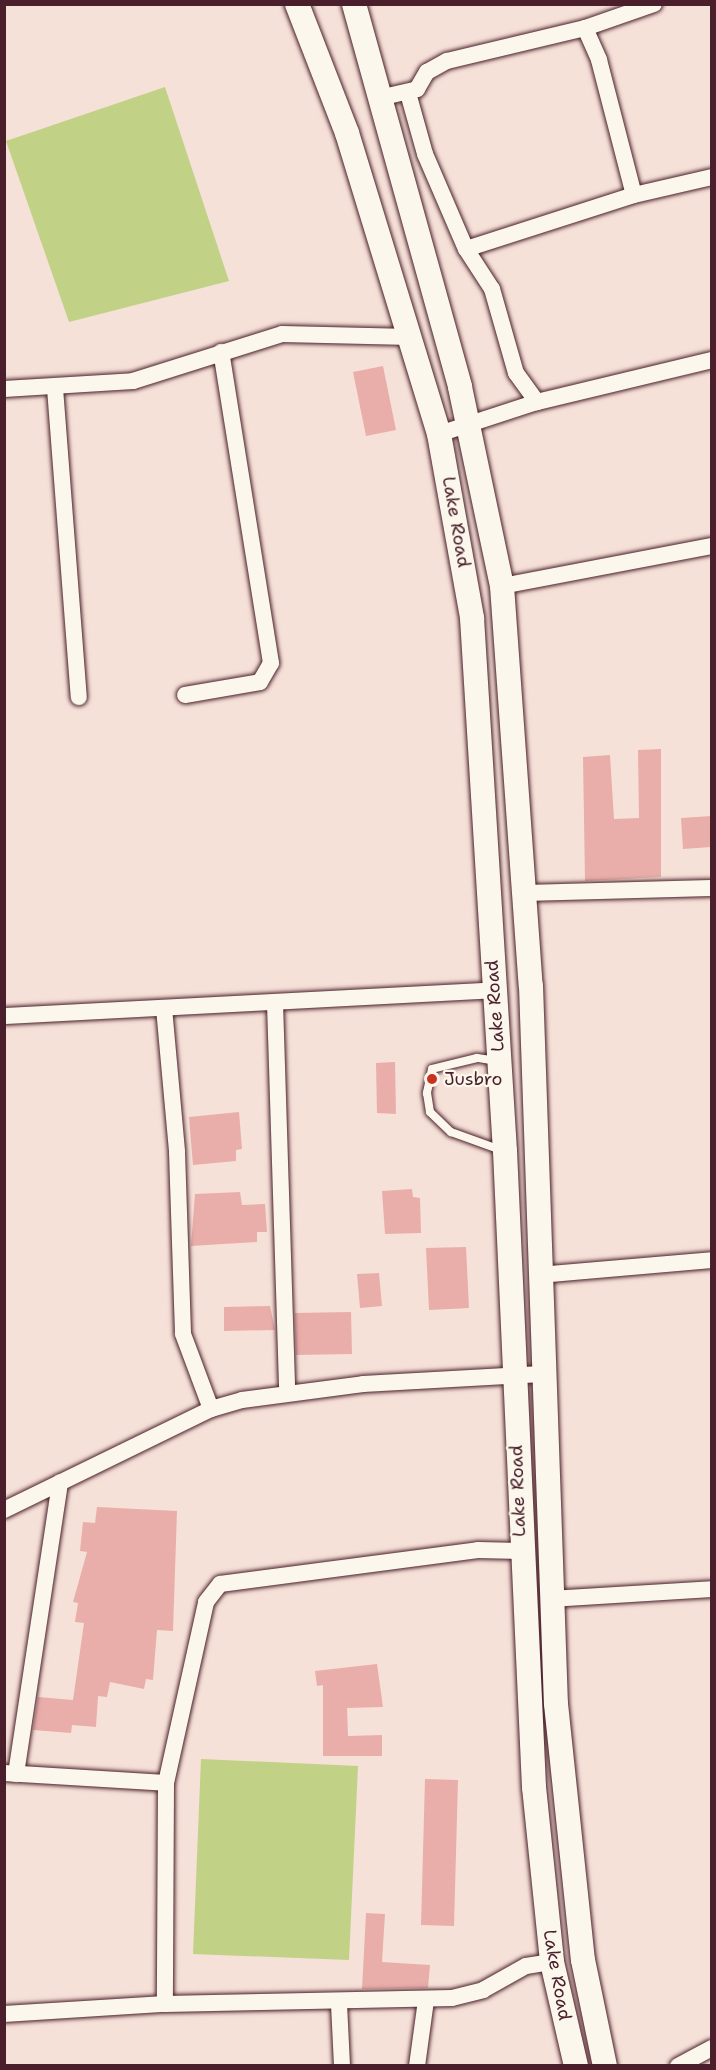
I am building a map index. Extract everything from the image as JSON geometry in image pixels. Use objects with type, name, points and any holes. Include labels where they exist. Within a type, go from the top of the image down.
[{"type":"main road","name":"Lake Road","points":[[297,4],[346,133],[411,337],[439,434],[472,618],[505,1151],[513,1376],[534,1787],[552,1962],[576,2066]]},
{"type":"main road","name":"Lake Road","points":[[354,4],[470,426],[502,586],[524,893],[550,1599],[568,1837],[583,1960],[605,2066]]},
{"type":"street","points":[[379,98],[408,93],[427,72],[447,61],[585,28],[654,4]]},
{"type":"street","points":[[585,28],[599,60],[634,195]]},
{"type":"street","points":[[408,93],[425,154],[466,249],[492,289],[516,373],[537,402]]},
{"type":"street","points":[[466,249],[634,195],[711,177]]},
{"type":"street","points":[[4,389],[56,388],[133,381],[282,334],[411,337]]},
{"type":"street","points":[[185,695],[260,682],[271,663],[221,352]]},
{"type":"street","points":[[439,434],[470,426],[537,402],[711,360]]},
{"type":"street","points":[[56,388],[79,697]]},
{"type":"street","points":[[502,586],[711,546]]},
{"type":"street","points":[[524,893],[711,888]]},
{"type":"street","points":[[4,1016],[494,990]]},
{"type":"street","points":[[275,1003],[287,1392]]},
{"type":"street","points":[[164,1008],[177,1152],[183,1334],[212,1409]]},
{"type":"street","points":[[538,1275],[711,1260]]},
{"type":"street","points":[[4,1509],[212,1409],[287,1392],[542,1374]]},
{"type":"street","points":[[60,1482],[10,1774],[166,1783]]},
{"type":"street","points":[[165,2004],[166,1783],[206,1602],[220,1584],[478,1550],[521,1551]]},
{"type":"street","points":[[550,1599],[711,1589]]},
{"type":"street","points":[[4,2014],[165,2004],[339,2004],[426,2000],[483,1990],[518,1969],[552,1962]]},
{"type":"street","points":[[417,2066],[426,2000]]},
{"type":"street","points":[[339,2004],[342,2066]]},
{"type":"street","points":[[678,2066],[711,2048]]},
{"type":"lane","points":[[499,1061],[477,1058],[432,1069],[427,1093],[430,1112],[451,1132],[505,1151]]},
{"type":"green space","points":[[165,87],[229,281],[69,322],[6,141]]},
{"type":"green space","points":[[201,1759],[358,1766],[349,1960],[193,1954]]},
{"type":"building","points":[[383,366],[396,430],[366,436],[353,372]]},
{"type":"building","points":[[661,749],[661,877],[585,881],[583,757],[610,755],[614,819],[639,818],[638,750]]},
{"type":"building","points":[[711,816],[711,847],[683,849],[681,818]]},
{"type":"building","points":[[395,1062],[396,1114],[377,1113],[376,1063]]},
{"type":"building","points":[[239,1112],[242,1149],[236,1150],[236,1161],[193,1165],[189,1117]]},
{"type":"building","points":[[412,1189],[413,1197],[420,1198],[421,1233],[385,1234],[382,1191]]},
{"type":"building","points":[[240,1192],[242,1205],[265,1204],[267,1232],[257,1232],[257,1242],[191,1246],[195,1194]]},
{"type":"building","points":[[466,1247],[469,1308],[429,1310],[426,1248]]},
{"type":"building","points":[[379,1273],[382,1306],[360,1308],[357,1274]]},
{"type":"building","points":[[270,1306],[275,1330],[224,1331],[224,1307]]},
{"type":"building","points":[[351,1312],[352,1354],[296,1355],[295,1313]]},
{"type":"building","points":[[97,1507],[177,1511],[173,1631],[157,1630],[153,1680],[146,1679],[144,1689],[110,1682],[107,1697],[98,1696],[96,1727],[72,1725],[71,1733],[33,1730],[38,1697],[73,1700],[84,1623],[75,1622],[78,1603],[73,1602],[87,1552],[80,1551],[83,1522],[95,1523]]},
{"type":"building","points":[[377,1664],[383,1707],[347,1708],[348,1736],[382,1735],[382,1756],[323,1756],[323,1685],[317,1686],[315,1671]]},
{"type":"building","points":[[425,1779],[458,1780],[454,1926],[421,1925]]},
{"type":"building","points":[[366,1913],[385,1914],[382,1962],[430,1965],[428,1988],[362,1989]]},
{"type":"place","name":"Jusbro","points":[[432,1079]]}]
